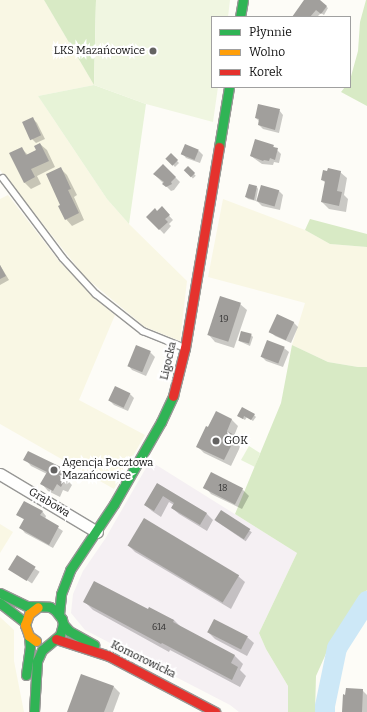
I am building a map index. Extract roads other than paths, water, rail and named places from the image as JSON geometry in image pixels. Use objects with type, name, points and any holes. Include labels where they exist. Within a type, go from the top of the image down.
[{"type":"street","points":[[240,16],[243,0]]},
{"type":"street","name":"Ligocka","points":[[59,614],[58,604],[70,570],[97,532],[164,416],[174,394],[185,348],[228,88]]},
{"type":"street","name":"Grabowa","points":[[0,474],[97,532]]},
{"type":"street","points":[[33,698],[28,685],[26,670],[30,647],[26,623],[29,614],[41,606],[70,570]]},
{"type":"street","points":[[0,593],[27,606],[50,607],[59,614],[63,624],[69,631],[109,656]]},
{"type":"street","points":[[0,603],[26,623]]},
{"type":"street","points":[[34,712],[33,698],[37,661],[42,650],[60,634],[63,624]]},
{"type":"street","points":[[29,636],[38,642],[52,641]]},
{"type":"street","name":"Komorowicka","points":[[52,641],[109,656],[215,712]]},
{"type":"lane","points":[[3,178],[63,258],[96,294],[143,331],[185,348]]},
{"type":"waterway","points":[[325,712],[337,648],[367,601]]},
{"type":"place","name":"LKS Mazańcowice","points":[[153,51]]},
{"type":"place","name":"GOK","points":[[216,441]]},
{"type":"place","name":"Agencja Pocztowa Mazańcowice","points":[[54,470]]}]
